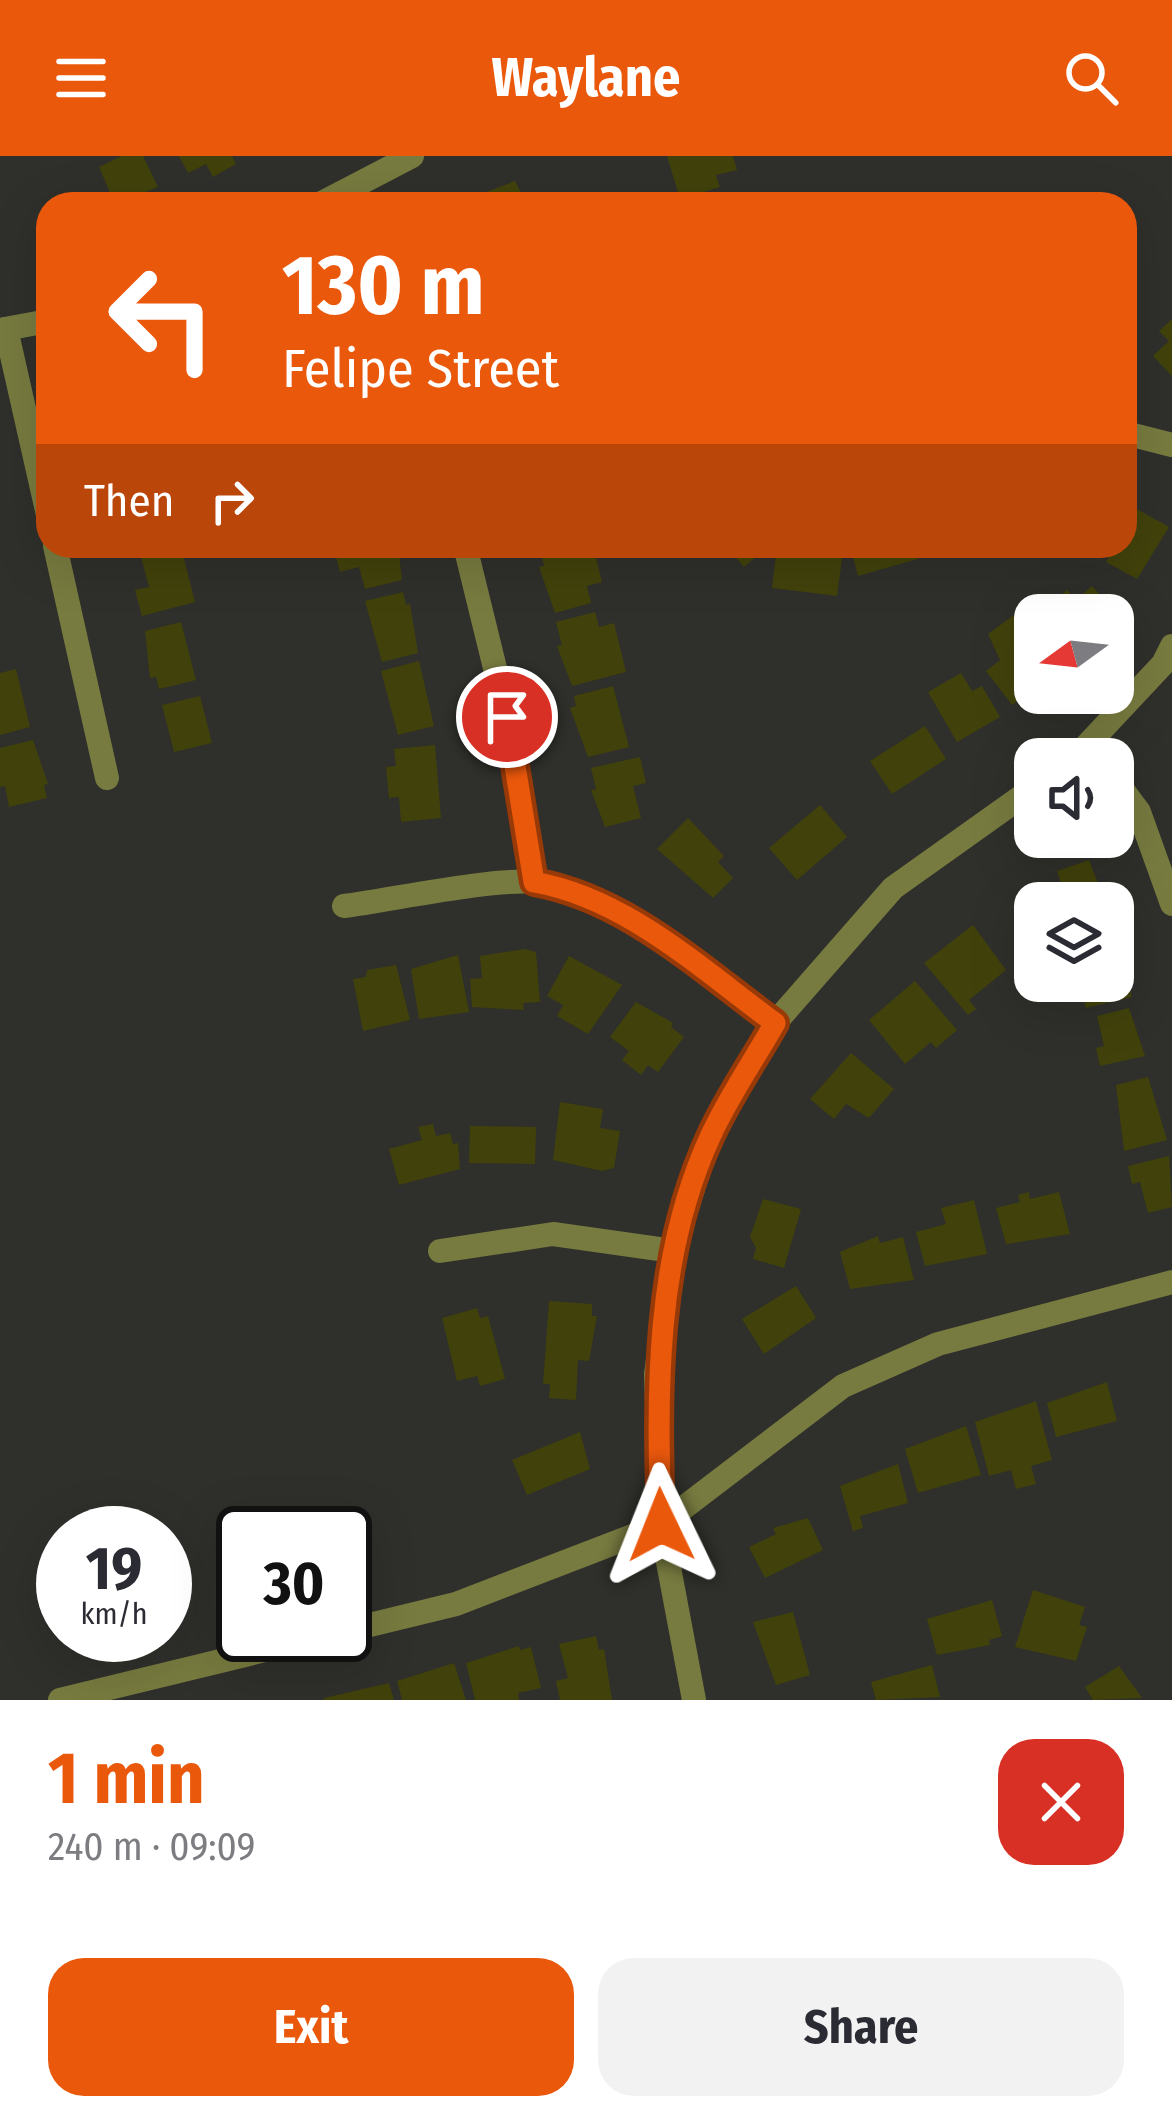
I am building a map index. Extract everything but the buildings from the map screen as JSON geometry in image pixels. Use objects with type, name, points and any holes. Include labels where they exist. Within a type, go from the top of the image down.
[{"type":"street","points":[[345,192],[412,156]]},
{"type":"street","points":[[375,178],[379,192]]},
{"type":"street","points":[[36,323],[3,329],[36,465]]},
{"type":"street","points":[[1137,436],[1172,445]]},
{"type":"street","points":[[58,558],[107,778]]},
{"type":"street","points":[[468,558],[507,717],[534,882]]},
{"type":"street","points":[[1102,738],[1163,664],[1172,646]]},
{"type":"street","points":[[694,1700],[661,1525],[656,1374],[673,1251],[710,1136],[775,1023],[892,887],[1014,802]]},
{"type":"street","points":[[1134,806],[1172,904]]},
{"type":"street","points":[[344,905],[534,882],[569,888],[641,925],[775,1023]]},
{"type":"street","points":[[440,1251],[553,1234],[673,1251]]},
{"type":"street","points":[[372,1624],[456,1604],[661,1525],[843,1386],[938,1344],[1172,1282]]},
{"type":"street","points":[[59,1700],[216,1662]]},
{"type":"route","points":[[507,717],[534,882],[569,888],[641,925],[775,1023],[710,1136],[673,1251],[656,1374],[661,1525]]}]
